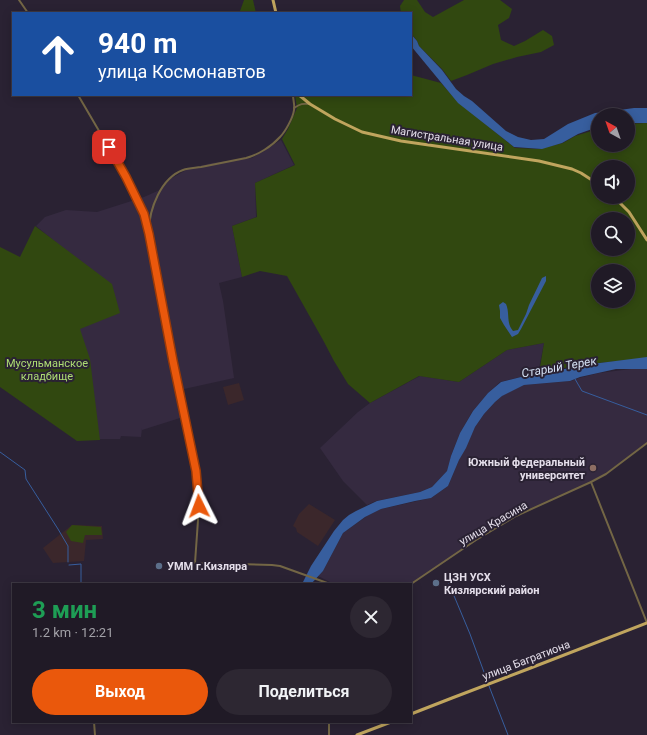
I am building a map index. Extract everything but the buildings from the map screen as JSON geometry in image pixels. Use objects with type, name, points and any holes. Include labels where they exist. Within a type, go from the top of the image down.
[{"type":"main road","points":[[274,0],[276,12]]},
{"type":"main road","name":"Магистральная улица","points":[[300,96],[310,104],[335,119],[362,132],[401,141],[539,161],[572,169],[591,179]]},
{"type":"main road","points":[[621,204],[629,212],[647,240]]},
{"type":"main road","name":"улица Багратиона","points":[[412,714],[647,623]]},
{"type":"main road","points":[[357,735],[389,723]]},
{"type":"street","points":[[19,0],[27,12]]},
{"type":"street","points":[[79,96],[119,165],[144,214],[196,471],[199,506],[196,563],[280,566],[327,583]]},
{"type":"street","points":[[149,234],[150,217],[157,198],[166,182],[172,176],[183,170],[247,157],[259,152],[280,137],[286,128],[294,108],[292,96]]},
{"type":"street","points":[[294,108],[300,104],[310,104]]},
{"type":"street","name":"улица Красина","points":[[412,583],[476,540],[516,516],[606,474],[647,443]]},
{"type":"street","points":[[591,482],[647,623]]},
{"type":"street","points":[[94,723],[95,735]]},
{"type":"street","points":[[328,735],[329,723]]},
{"type":"shaded area","points":[[281,140],[294,165],[255,183],[256,217],[232,226],[242,277],[219,283],[234,378],[184,389],[180,418],[142,430],[142,428],[141,437],[121,436],[120,439],[99,439],[77,329],[109,286],[36,226],[45,217],[66,210],[97,212],[144,197],[162,189],[170,179],[188,169],[212,163],[252,158]]},
{"type":"shaded area","points":[[544,343],[538,373],[500,382],[488,393],[472,412],[460,433],[447,471],[432,487],[420,492],[376,501],[367,505],[343,481],[320,448],[358,412],[370,403],[420,376],[459,382],[507,350]]},
{"type":"shaded area","points":[[631,369],[647,369],[647,442],[602,476],[518,514],[412,583],[332,583],[318,576],[323,571],[343,533],[367,516],[381,509],[431,498],[448,486],[475,427],[484,414],[503,395],[524,385],[571,381],[599,373]]},
{"type":"shaded area","points":[[239,383],[244,400],[228,405],[223,387]]},
{"type":"shaded area","points":[[309,504],[335,520],[318,546],[297,532],[296,528],[293,526],[299,514]]},
{"type":"shaded area","points":[[72,525],[102,526],[103,539],[86,540],[84,561],[53,563],[43,548]]},
{"type":"green space","points":[[244,0],[253,0],[256,12],[239,12]]},
{"type":"green space","points":[[404,0],[417,0],[425,12],[433,17],[464,0],[500,0],[512,9],[509,18],[498,25],[501,40],[514,46],[543,30],[552,36],[554,45],[541,52],[493,64],[451,81],[442,69],[419,46],[412,34],[412,12],[401,12],[400,6]]},
{"type":"green space","points":[[412,75],[441,83],[458,102],[515,148],[539,149],[563,143],[575,136],[591,131],[591,152],[635,152],[635,124],[647,123],[647,358],[580,365],[539,373],[544,343],[507,350],[459,382],[419,376],[370,403],[348,384],[287,276],[260,271],[242,277],[232,226],[257,217],[255,183],[295,165],[282,139],[297,108],[295,96],[412,96]]},
{"type":"green space","name":"Мусульманское кладбище","points":[[35,226],[112,284],[120,313],[80,329],[90,359],[100,440],[77,441],[0,387],[0,247],[20,257]]},
{"type":"green space","points":[[72,525],[101,527],[102,535],[85,535],[83,543],[71,541],[66,532]]},
{"type":"water","points":[[412,35],[419,46],[442,70],[456,89],[506,131],[518,137],[531,140],[544,139],[568,124],[591,115],[591,129],[578,134],[562,143],[542,149],[514,147],[458,103],[412,47]]},
{"type":"water","points":[[635,108],[647,108],[647,123],[635,123]]},
{"type":"water","points":[[546,276],[546,281],[521,329],[518,334],[512,337],[500,318],[499,305],[503,302],[506,304],[511,328],[513,331],[518,330],[542,278]]},
{"type":"water","points":[[647,357],[647,369],[616,369],[580,377],[570,381],[524,385],[502,396],[484,414],[475,427],[448,486],[431,498],[381,509],[365,517],[343,533],[323,571],[312,583],[302,583],[311,566],[334,531],[349,515],[377,501],[420,492],[432,487],[447,471],[460,433],[473,411],[488,393],[501,382],[592,364]]},
{"type":"waterway","points":[[575,379],[582,391],[647,415]]},
{"type":"waterway","points":[[0,452],[25,470],[26,479],[68,546],[68,562]]},
{"type":"waterway","points":[[69,565],[81,564],[81,583]]},
{"type":"waterway","points":[[447,579],[470,634],[488,683]]},
{"type":"waterway","points":[[489,686],[508,735]]},
{"type":"place","name":"Южный федеральный университет","points":[[593,468]]},
{"type":"place","name":"УММ г.Кизляра","points":[[159,566]]},
{"type":"place","name":"ЦЗН УСХ Кизлярский район","points":[[436,583]]},
{"type":"route","points":[[109,147],[144,214],[196,471],[199,506]]},
{"type":"water label","name":"Старый Терек","points":[[559,367]]}]
